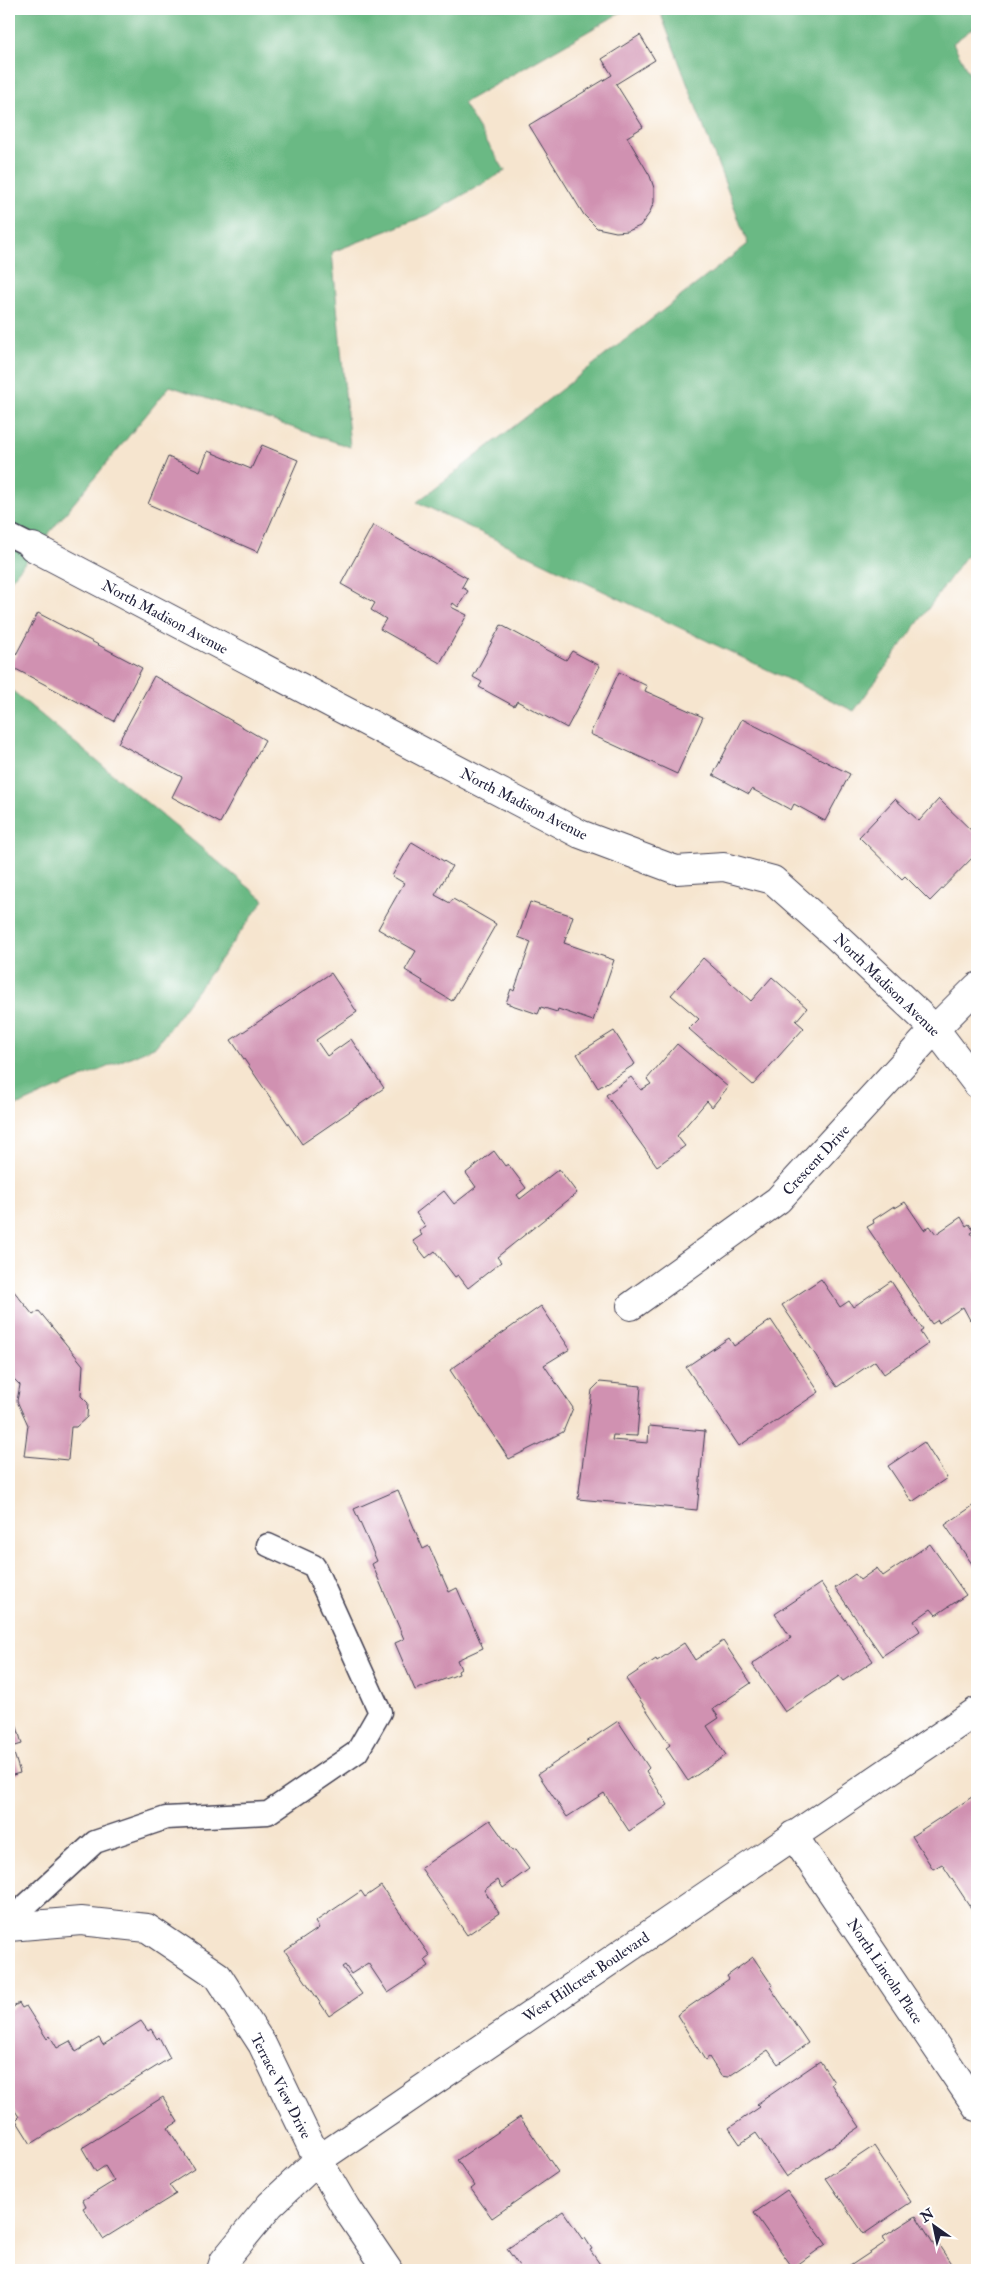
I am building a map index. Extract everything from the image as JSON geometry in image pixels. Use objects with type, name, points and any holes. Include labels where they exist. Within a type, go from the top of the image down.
[{"type":"street","name":"North Madison Avenue","points":[[33,547],[580,834],[676,870],[724,868],[773,880],[935,1029],[977,1084]]},
{"type":"street","name":"Crescent Drive","points":[[631,1306],[778,1200],[935,1029],[977,987]]},
{"type":"street","name":"West Hillcrest Boulevard","points":[[221,2270],[224,2261],[270,2205],[318,2160],[977,1711]]},
{"type":"street","name":"North Lincoln Place","points":[[793,1836],[977,2107]]},
{"type":"street","name":"Terrace View Drive","points":[[9,1927],[81,1921],[147,1928],[218,1976],[262,2044],[318,2160],[346,2208],[388,2270]]},
{"type":"lane","points":[[9,534],[33,547]]},
{"type":"lane","points":[[9,1921],[95,1842],[166,1818],[268,1813],[358,1752],[380,1712],[314,1566],[268,1546]]},
{"type":"green space","points":[[9,9],[627,9],[463,103],[505,171],[428,215],[332,252],[350,447],[170,386],[9,582]]},
{"type":"green space","points":[[659,9],[977,9],[977,25],[953,43],[977,89],[977,541],[854,711],[417,502],[748,244]]},
{"type":"green space","points":[[9,688],[264,900],[156,1046],[9,1109]]},
{"type":"building","points":[[640,35],[655,60],[616,84],[643,127],[627,137],[650,176],[654,188],[654,202],[649,214],[640,226],[628,231],[616,232],[597,228],[584,215],[529,125],[612,75],[602,59]]},
{"type":"building","points":[[262,445],[298,460],[258,552],[148,504],[168,457],[200,471],[208,451],[251,469]]},
{"type":"building","points":[[373,525],[467,578],[462,587],[468,591],[458,607],[453,603],[451,607],[467,615],[440,663],[380,629],[386,619],[371,610],[375,603],[341,584]]},
{"type":"building","points":[[38,613],[142,668],[114,721],[10,666]]},
{"type":"building","points":[[501,625],[566,660],[572,651],[600,666],[567,728],[517,701],[514,706],[479,687],[482,682],[473,677]]},
{"type":"building","points":[[619,672],[647,686],[645,691],[703,717],[677,774],[590,734]]},
{"type":"building","points":[[154,676],[265,740],[220,823],[172,797],[182,777],[118,743]]},
{"type":"building","points":[[742,719],[850,774],[825,821],[794,804],[791,810],[752,789],[749,794],[713,775]]},
{"type":"building","points":[[895,799],[919,821],[939,799],[977,836],[977,853],[930,901],[905,876],[902,879],[859,837]]},
{"type":"building","points":[[412,842],[452,866],[435,895],[450,903],[453,899],[496,924],[452,1001],[405,970],[416,951],[378,929],[404,883],[392,876]]},
{"type":"building","points":[[530,902],[573,916],[564,943],[614,960],[593,1021],[558,1009],[557,1012],[541,1007],[538,1014],[506,1003],[511,989],[514,991],[531,942],[518,937]]},
{"type":"building","points":[[703,958],[751,1001],[772,977],[807,1008],[796,1021],[804,1028],[753,1085],[689,1029],[699,1019],[671,995]]},
{"type":"building","points":[[331,973],[357,1012],[316,1040],[327,1056],[351,1039],[384,1088],[302,1144],[231,1040]]},
{"type":"building","points":[[614,1031],[635,1064],[598,1088],[577,1054]]},
{"type":"building","points":[[677,1044],[728,1087],[712,1107],[707,1101],[677,1136],[685,1146],[657,1166],[606,1095],[631,1077],[641,1090],[651,1084],[647,1079]]},
{"type":"building","points":[[494,1151],[505,1166],[508,1164],[526,1188],[517,1195],[520,1199],[559,1169],[577,1193],[497,1257],[501,1262],[468,1288],[458,1275],[455,1277],[435,1251],[426,1258],[413,1241],[422,1235],[419,1231],[426,1227],[416,1213],[444,1191],[454,1204],[476,1187],[466,1173]]},
{"type":"building","points":[[905,1202],[924,1230],[930,1226],[936,1234],[961,1217],[966,1226],[969,1224],[974,1231],[971,1233],[977,1242],[977,1315],[970,1320],[963,1307],[939,1323],[938,1320],[932,1324],[867,1227],[874,1223],[873,1220],[894,1206],[895,1208]]},
{"type":"building","points":[[821,1279],[840,1307],[849,1301],[853,1307],[891,1281],[923,1330],[920,1332],[928,1344],[884,1374],[875,1361],[837,1387],[782,1305]]},
{"type":"building","points":[[9,1285],[33,1315],[39,1311],[83,1365],[81,1396],[88,1403],[87,1417],[76,1427],[71,1427],[68,1460],[24,1456],[28,1425],[17,1401],[20,1385],[9,1374]]},
{"type":"building","points":[[541,1306],[570,1349],[544,1365],[573,1408],[563,1432],[509,1459],[450,1370]]},
{"type":"building","points":[[771,1320],[819,1392],[739,1446],[686,1367],[729,1338],[734,1346]]},
{"type":"building","points":[[600,1382],[641,1386],[637,1436],[613,1435],[612,1440],[648,1443],[649,1426],[705,1431],[697,1510],[578,1499],[592,1390]]},
{"type":"building","points":[[924,1442],[947,1478],[912,1502],[888,1466]]},
{"type":"building","points":[[398,1490],[423,1549],[429,1546],[449,1592],[457,1588],[483,1648],[457,1660],[461,1669],[458,1671],[459,1674],[415,1690],[395,1643],[404,1639],[372,1564],[377,1561],[354,1509]]},
{"type":"building","points":[[977,1503],[977,1571],[945,1525]]},
{"type":"building","points":[[930,1544],[966,1595],[936,1615],[931,1609],[914,1621],[920,1631],[882,1656],[835,1588],[855,1574],[860,1580],[877,1568],[883,1576]]},
{"type":"building","points":[[821,1583],[873,1661],[843,1681],[839,1676],[785,1712],[752,1664],[791,1638],[775,1614]]},
{"type":"building","points":[[723,1641],[751,1683],[713,1709],[719,1718],[707,1726],[726,1755],[688,1781],[666,1748],[670,1745],[626,1679],[684,1643],[695,1660]]},
{"type":"building","points":[[9,1721],[16,1723],[22,1744],[12,1747],[20,1773],[9,1776]]},
{"type":"building","points":[[618,1721],[649,1768],[646,1771],[668,1805],[629,1831],[604,1793],[567,1817],[538,1774]]},
{"type":"building","points":[[975,1795],[977,1797],[977,1909],[973,1911],[942,1864],[933,1869],[912,1836]]},
{"type":"building","points":[[490,1820],[512,1851],[515,1850],[529,1869],[503,1888],[498,1880],[484,1890],[499,1913],[467,1935],[421,1868]]},
{"type":"building","points":[[381,1886],[430,1956],[425,1960],[429,1966],[388,1993],[368,1963],[351,1974],[345,1965],[342,1967],[362,1994],[329,2016],[285,1951],[319,1928],[315,1922],[361,1891],[365,1897]]},
{"type":"building","points":[[753,1957],[772,1985],[770,1987],[808,2043],[778,2064],[768,2050],[728,2077],[721,2076],[709,2057],[705,2060],[677,2015],[729,1979],[727,1976]]},
{"type":"building","points":[[19,2003],[22,2008],[26,2006],[47,2039],[50,2036],[57,2048],[70,2041],[76,2052],[99,2038],[103,2045],[141,2021],[148,2031],[151,2029],[157,2039],[159,2037],[170,2058],[31,2144],[16,2120],[19,2117],[9,2101],[9,2010]]},
{"type":"building","points":[[820,2061],[834,2082],[831,2084],[860,2127],[786,2177],[756,2133],[740,2144],[729,2128],[760,2107],[757,2104]]},
{"type":"building","points":[[163,2097],[178,2122],[168,2128],[194,2169],[169,2185],[176,2194],[103,2239],[83,2208],[86,2206],[83,2200],[114,2181],[105,2166],[96,2172],[82,2148]]},
{"type":"building","points":[[520,2117],[558,2172],[492,2218],[471,2189],[475,2186],[457,2160]]},
{"type":"building","points":[[874,2146],[911,2202],[864,2234],[826,2178]]},
{"type":"building","points":[[787,2190],[826,2244],[793,2268],[754,2213]]},
{"type":"building","points":[[563,2211],[583,2240],[585,2238],[592,2249],[590,2250],[604,2270],[522,2270],[507,2249]]},
{"type":"building","points":[[916,2216],[935,2246],[938,2244],[952,2265],[944,2270],[844,2270],[886,2242],[883,2237]]}]
